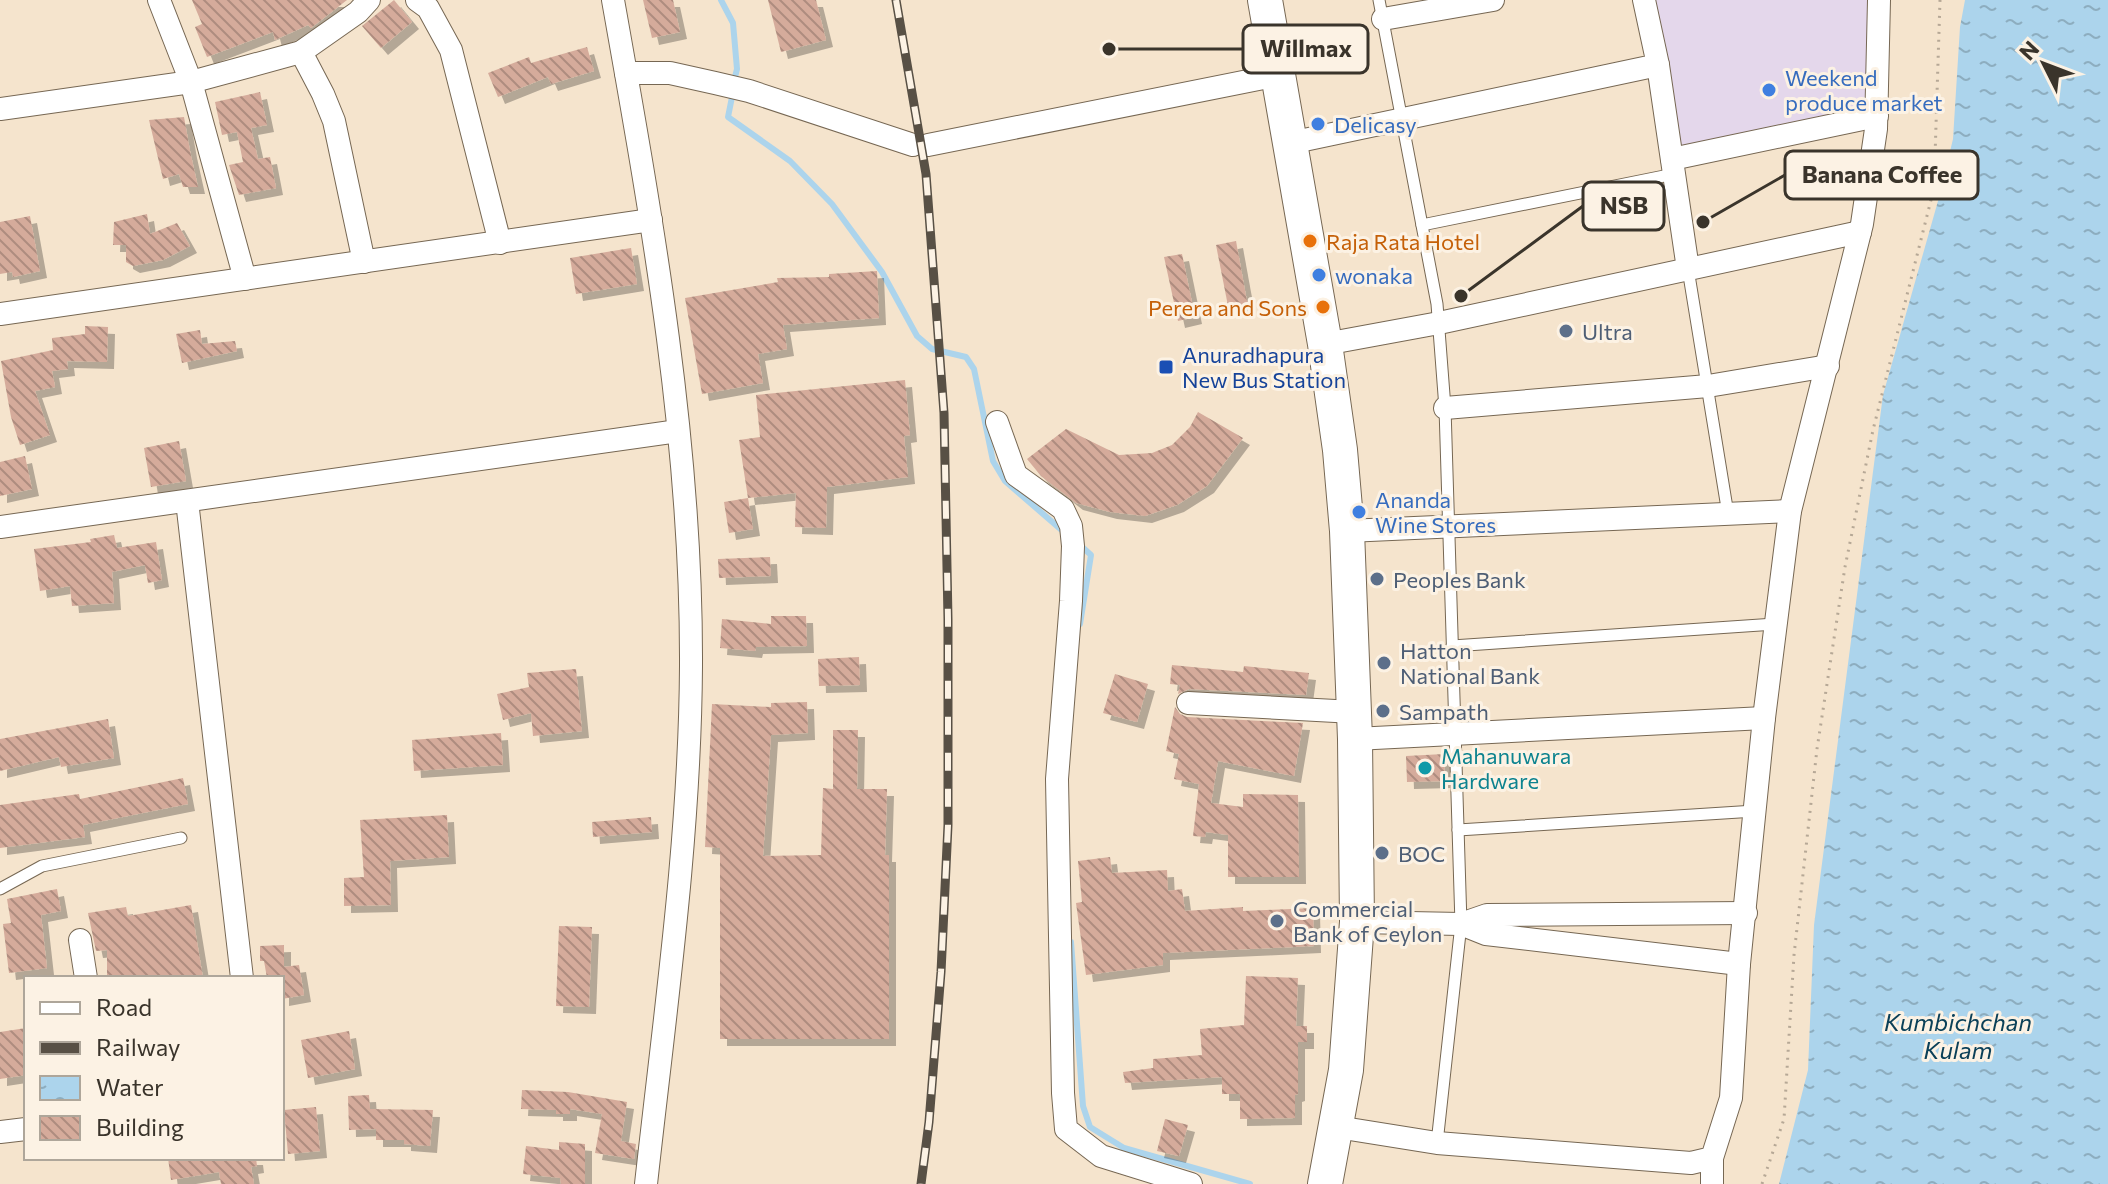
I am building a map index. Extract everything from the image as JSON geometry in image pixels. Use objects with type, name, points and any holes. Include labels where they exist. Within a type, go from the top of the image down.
[{"type":"main road","points":[[1265,0],[1325,344],[1340,450],[1347,531],[1357,922],[1351,1024],[1337,1127],[1325,1184]]},
{"type":"street","points":[[159,0],[191,82],[245,279]]},
{"type":"street","points":[[0,109],[191,82],[301,52],[358,12],[369,0]]},
{"type":"street","points":[[417,0],[428,8],[451,50],[500,243]]},
{"type":"street","points":[[613,0],[663,288],[686,526],[691,665],[686,796],[675,930],[646,1184]]},
{"type":"street","points":[[1381,10],[1493,0]]},
{"type":"street","points":[[1644,0],[1658,65],[1688,269]]},
{"type":"street","points":[[1712,1184],[1712,1158],[1731,1098],[1739,964],[1764,718],[1790,511],[1860,232],[1877,116],[1879,0]]},
{"type":"street","points":[[301,52],[334,121],[364,262]]},
{"type":"street","points":[[1290,143],[1658,65]]},
{"type":"street","points":[[626,73],[670,73],[749,91],[920,145],[1278,75]]},
{"type":"street","points":[[1673,167],[1877,116]]},
{"type":"street","points":[[0,314],[651,220]]},
{"type":"street","points":[[1325,344],[1439,323],[1860,232]]},
{"type":"street","points":[[1445,408],[1708,386],[1828,366]]},
{"type":"street","points":[[997,422],[1016,475],[1063,509],[1072,536],[1071,601],[1057,779],[1066,1129],[1101,1156],[1191,1184]]},
{"type":"street","points":[[0,527],[678,431]]},
{"type":"street","points":[[187,501],[242,976]]},
{"type":"street","points":[[1347,531],[1790,511]]},
{"type":"street","points":[[1188,703],[1354,725],[1454,734],[1764,718]]},
{"type":"street","points":[[1357,922],[1461,924],[1487,915],[1746,913]]},
{"type":"street","points":[[1461,924],[1486,934],[1739,964]]},
{"type":"street","points":[[80,940],[86,976]]},
{"type":"street","points":[[1337,1127],[1437,1143],[1691,1163],[1712,1158]]},
{"type":"street","points":[[0,1132],[24,1129]]},
{"type":"lane","points":[[1381,10],[1439,323],[1445,408],[1461,924],[1437,1143]]},
{"type":"lane","points":[[1422,225],[1673,167]]},
{"type":"lane","points":[[1688,269],[1728,514]]},
{"type":"lane","points":[[1452,646],[1775,624]]},
{"type":"lane","points":[[1458,830],[1755,811]]},
{"type":"lane","points":[[0,889],[42,866],[181,838]]},
{"type":"path","points":[[1762,1184],[1784,1119],[1794,955],[1815,765],[1845,567],[1873,430],[1934,188],[1940,0]]},
{"type":"shaded area","name":"Weekend produce market","points":[[1644,0],[1879,0],[1877,116],[1672,159]]},
{"type":"water","name":"Kumbichchan Kulam","points":[[1965,0],[2108,0],[2108,1184],[1779,1184],[1808,1070],[1814,925],[1883,395],[1953,139],[1960,27]]},
{"type":"building","points":[[192,0],[347,0],[311,28],[308,25],[275,40],[273,32],[207,57],[195,27],[202,24]]},
{"type":"building","points":[[394,0],[412,22],[381,48],[362,26]]},
{"type":"building","points":[[643,0],[673,0],[680,32],[652,38]]},
{"type":"building","points":[[768,0],[816,0],[826,40],[781,52]]},
{"type":"building","points":[[587,47],[594,71],[551,84],[548,77],[498,97],[488,73],[529,57],[531,63]]},
{"type":"building","points":[[260,92],[267,125],[251,128],[258,159],[270,157],[276,188],[239,195],[229,165],[243,162],[237,132],[222,135],[215,102]]},
{"type":"building","points":[[184,117],[198,187],[183,187],[179,174],[163,179],[149,120]]},
{"type":"building","points":[[147,214],[150,234],[177,223],[190,246],[163,260],[133,266],[126,262],[126,245],[113,245],[114,222]]},
{"type":"building","points":[[30,216],[40,271],[13,277],[12,272],[0,274],[0,222]]},
{"type":"building","points":[[1236,241],[1248,307],[1229,311],[1216,245]]},
{"type":"building","points":[[631,248],[637,284],[576,294],[570,258]]},
{"type":"building","points":[[1182,254],[1195,317],[1178,321],[1164,257]]},
{"type":"building","points":[[877,271],[879,318],[783,325],[787,349],[758,354],[763,383],[702,394],[685,298],[778,282],[777,278],[829,277],[829,274]]},
{"type":"building","points":[[85,326],[108,327],[107,362],[67,361],[68,369],[52,371],[55,387],[35,391],[50,435],[20,445],[11,417],[1,361],[53,350],[52,338],[85,334]]},
{"type":"building","points":[[200,330],[202,344],[235,341],[237,351],[182,363],[176,334]]},
{"type":"building","points":[[905,380],[910,435],[904,436],[908,477],[827,487],[826,528],[795,527],[796,493],[748,498],[739,440],[760,437],[756,395]]},
{"type":"building","points":[[1198,412],[1243,438],[1207,486],[1177,505],[1145,516],[1110,512],[1076,503],[1041,476],[1027,459],[1066,429],[1119,455],[1152,453],[1172,445],[1190,427]]},
{"type":"building","points":[[179,441],[186,481],[151,487],[144,448]]},
{"type":"building","points":[[25,456],[32,489],[0,496],[0,462]]},
{"type":"building","points":[[748,498],[753,529],[729,533],[724,502]]},
{"type":"building","points":[[114,535],[117,548],[156,542],[162,580],[148,583],[145,565],[112,572],[114,603],[72,606],[70,586],[40,591],[34,549],[91,542],[90,539]]},
{"type":"building","points":[[770,557],[771,576],[719,578],[718,559]]},
{"type":"building","points":[[771,616],[806,616],[807,646],[756,647],[755,651],[720,648],[722,619],[771,624]]},
{"type":"building","points":[[859,657],[860,685],[819,686],[818,659]]},
{"type":"building","points":[[1172,665],[1243,672],[1244,666],[1309,673],[1306,695],[1189,689],[1178,694],[1180,685],[1170,684]]},
{"type":"building","points":[[576,669],[582,731],[533,736],[531,713],[503,720],[497,694],[529,687],[527,673]]},
{"type":"building","points":[[1115,674],[1148,684],[1137,722],[1103,713]]},
{"type":"building","points":[[807,702],[808,733],[771,735],[763,856],[821,855],[823,788],[833,789],[833,730],[858,730],[857,789],[887,789],[885,855],[889,855],[889,1039],[720,1039],[720,848],[705,847],[712,704],[771,707],[771,703]]},
{"type":"building","points":[[1175,707],[1187,717],[1303,723],[1294,776],[1218,761],[1211,803],[1243,807],[1243,794],[1298,795],[1299,877],[1228,877],[1228,835],[1206,832],[1205,837],[1193,836],[1199,784],[1174,779],[1179,754],[1166,751]]},
{"type":"building","points":[[108,719],[114,758],[61,767],[59,757],[0,771],[0,739]]},
{"type":"building","points":[[501,733],[503,765],[414,771],[412,740]]},
{"type":"building","name":"Mahanuwara Hardware","points":[[1444,754],[1445,781],[1407,782],[1406,756]]},
{"type":"building","points":[[183,778],[188,804],[83,825],[85,837],[0,848],[0,805],[79,794],[80,799]]},
{"type":"building","points":[[447,815],[449,857],[390,861],[391,905],[344,906],[344,878],[364,877],[360,820]]},
{"type":"building","points":[[651,817],[652,832],[593,837],[592,822]]},
{"type":"building","points":[[1110,857],[1112,873],[1167,870],[1168,891],[1182,889],[1185,911],[1243,907],[1243,911],[1313,908],[1314,946],[1163,953],[1163,965],[1086,975],[1076,903],[1082,902],[1078,861]]},
{"type":"building","points":[[57,889],[61,911],[41,915],[47,968],[9,973],[3,924],[11,923],[7,899]]},
{"type":"building","points":[[191,905],[203,976],[107,976],[107,950],[96,951],[88,913],[126,907],[128,916]]},
{"type":"building","points":[[559,926],[592,927],[589,1007],[556,1006]]},
{"type":"building","points":[[284,945],[284,967],[299,965],[304,995],[284,999],[284,976],[267,976],[264,961],[260,961],[260,946]]},
{"type":"building","points":[[1246,976],[1298,978],[1296,1026],[1307,1026],[1307,1042],[1298,1042],[1295,1118],[1240,1119],[1240,1094],[1222,1094],[1222,1077],[1125,1083],[1123,1072],[1153,1068],[1153,1059],[1202,1055],[1200,1029],[1244,1025]]},
{"type":"building","points":[[24,1028],[24,1075],[0,1079],[0,1032]]},
{"type":"building","points":[[349,1031],[355,1069],[308,1078],[301,1040]]},
{"type":"building","points":[[522,1090],[568,1092],[627,1102],[621,1141],[636,1144],[634,1159],[595,1153],[602,1114],[570,1109],[570,1114],[556,1114],[556,1110],[521,1109]]},
{"type":"building","points":[[369,1095],[370,1109],[433,1110],[430,1146],[404,1144],[404,1140],[376,1140],[376,1129],[349,1130],[348,1096]]},
{"type":"building","points":[[316,1107],[320,1151],[288,1154],[284,1110]]},
{"type":"building","points":[[1165,1119],[1188,1125],[1179,1156],[1157,1151]]},
{"type":"building","points":[[559,1142],[585,1144],[585,1184],[561,1184],[560,1178],[523,1174],[526,1146],[559,1150]]},
{"type":"building","points":[[168,1160],[256,1160],[257,1166],[251,1167],[254,1184],[221,1184],[219,1172],[171,1180]]},
{"type":"waterway","points":[[721,0],[733,23],[737,69],[734,81]]},
{"type":"waterway","points":[[733,92],[728,117],[790,161],[832,204],[882,272],[917,336],[932,349],[966,357],[974,369],[993,461],[1005,481],[1065,533]]},
{"type":"waterway","points":[[1080,545],[1091,555],[1080,624]]},
{"type":"waterway","points":[[1071,942],[1083,1106],[1090,1127],[1124,1148],[1250,1184]]},
{"type":"railway","points":[[896,0],[926,174],[944,413],[948,825],[941,972],[921,1184]]},
{"type":"place","name":"Willmax","points":[[1109,49]]},
{"type":"place","name":"Weekend produce market","points":[[1769,90]]},
{"type":"place","name":"Delicasy","points":[[1318,124]]},
{"type":"place","name":"Banana Coffee","points":[[1703,222]]},
{"type":"place","name":"Raja Rata Hotel","points":[[1310,241]]},
{"type":"place","name":"wonaka","points":[[1319,275]]},
{"type":"place","name":"NSB","points":[[1461,296]]},
{"type":"place","name":"Perera and Sons","points":[[1323,307]]},
{"type":"place","name":"Ultra","points":[[1566,331]]},
{"type":"place","name":"Anuradhapura New Bus Station","points":[[1166,367]]},
{"type":"place","name":"Ananda Wine Stores","points":[[1359,512]]},
{"type":"place","name":"Peoples Bank","points":[[1377,579]]},
{"type":"place","name":"Hatton National Bank","points":[[1384,663]]},
{"type":"place","name":"Sampath","points":[[1383,711]]},
{"type":"place","name":"Mahanuwara Hardware","points":[[1425,768]]},
{"type":"place","name":"BOC","points":[[1382,853]]},
{"type":"place","name":"Commercial Bank of Ceylon","points":[[1277,921]]}]
